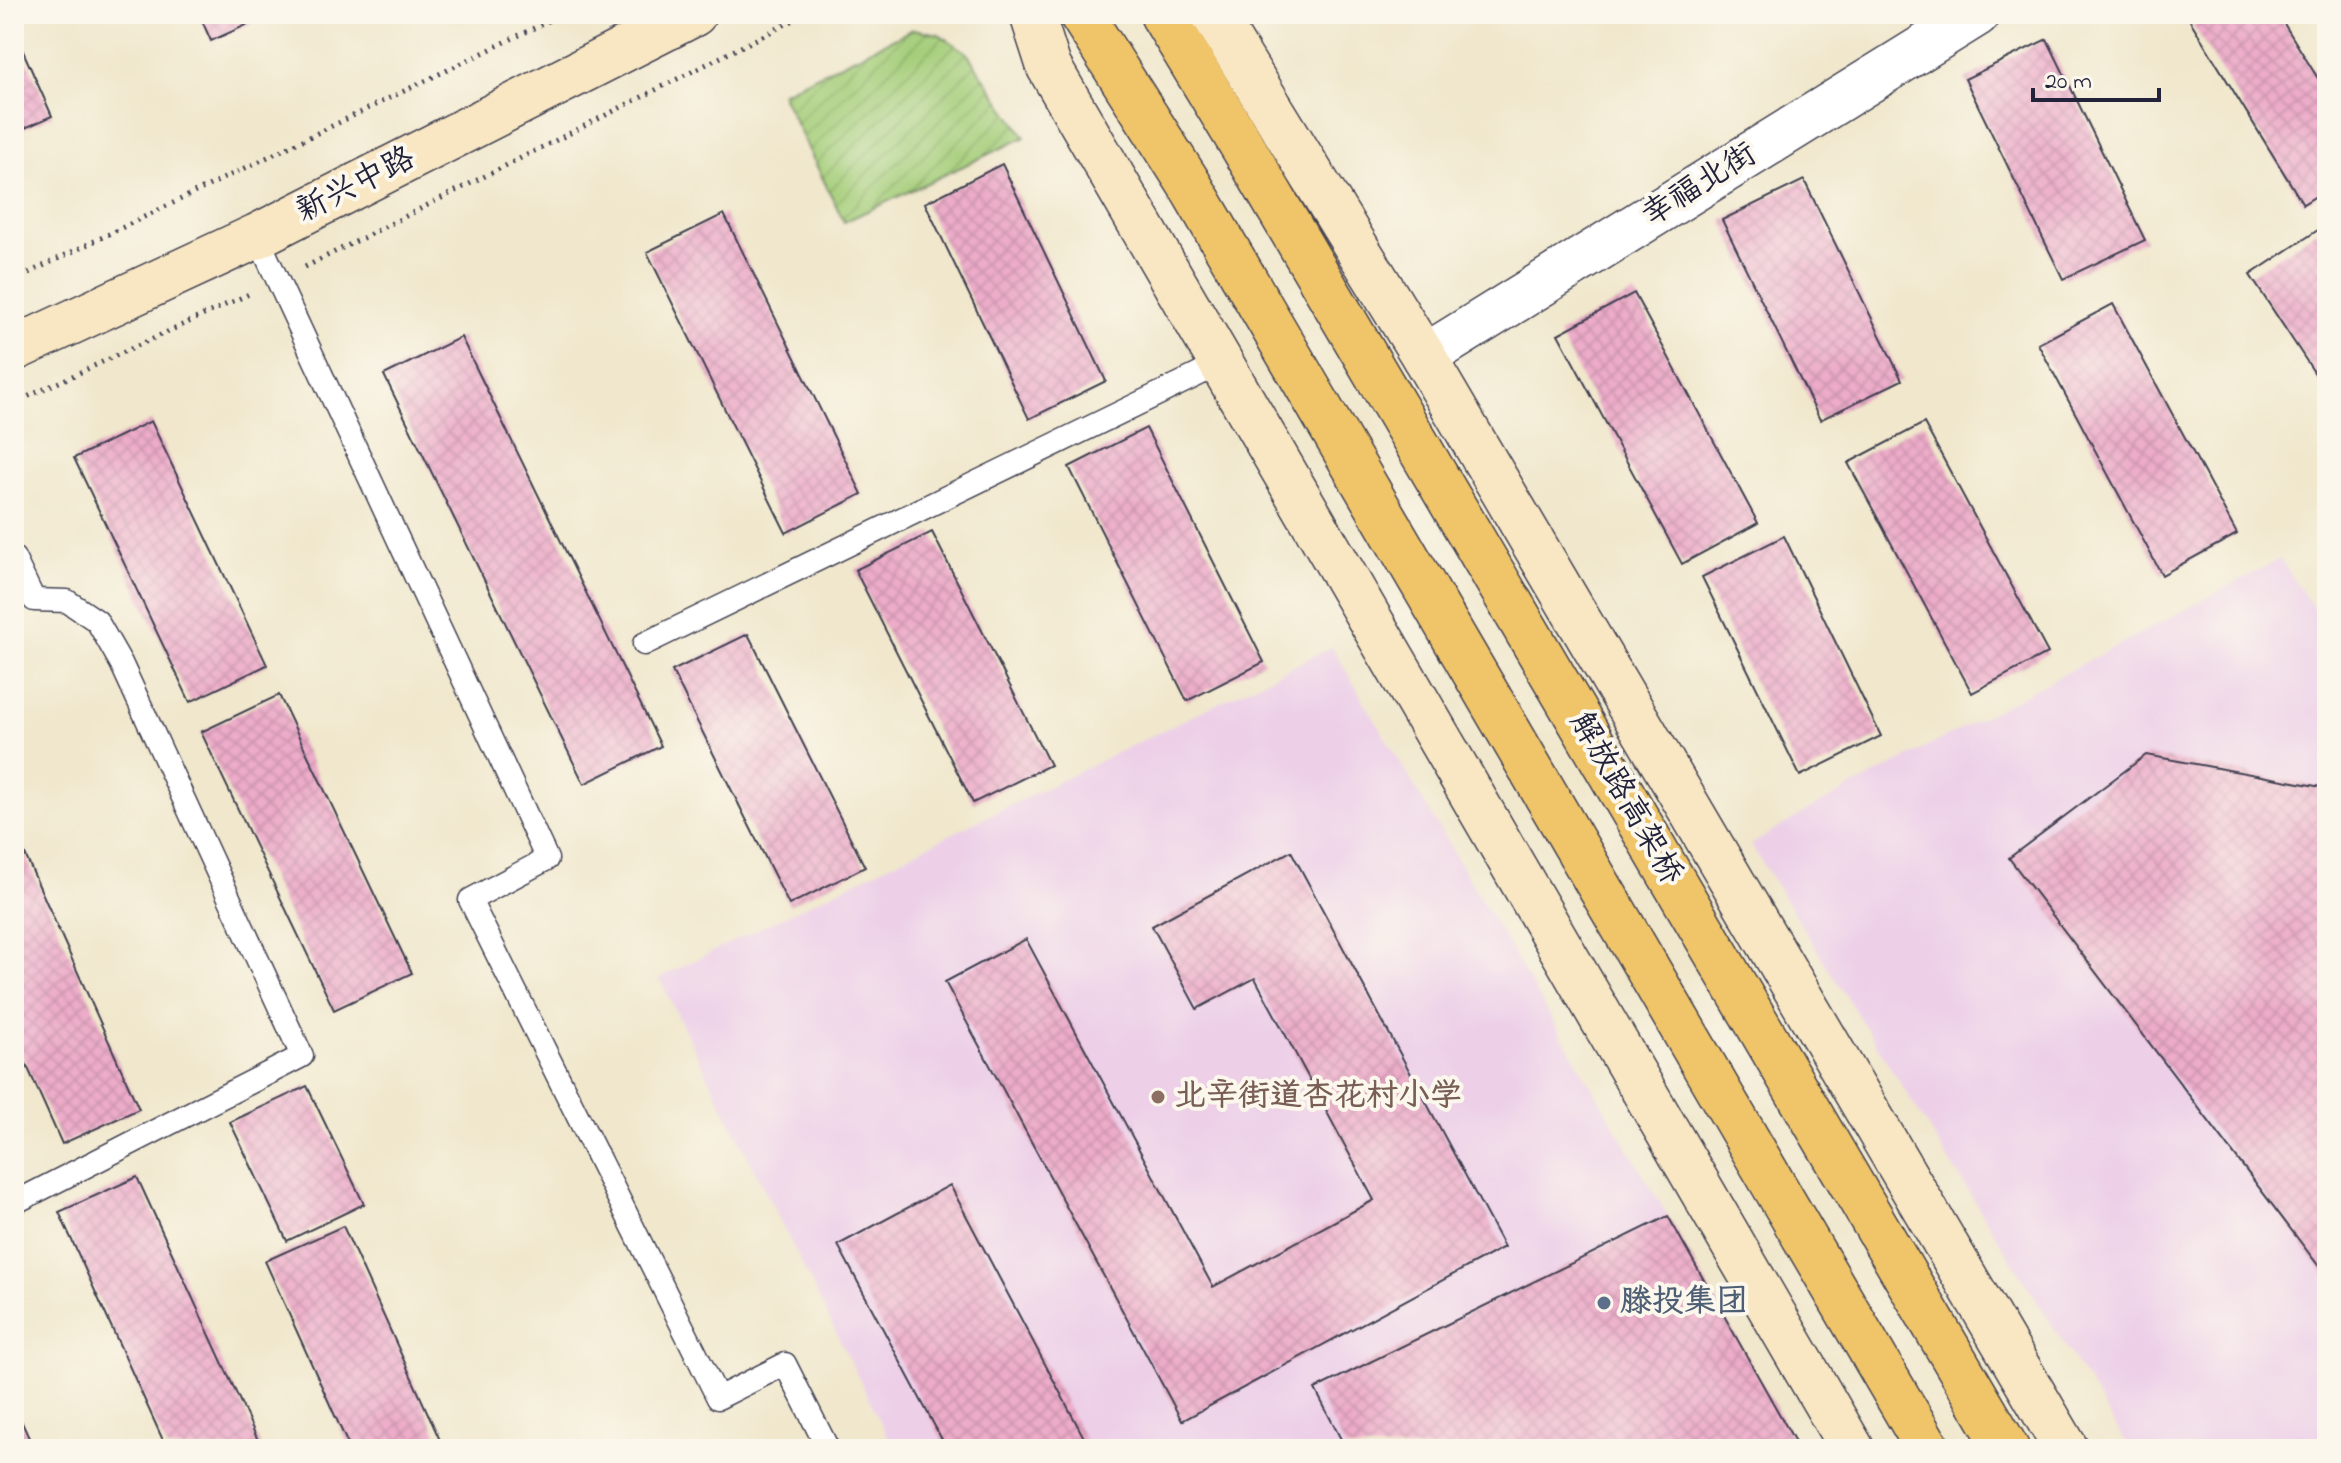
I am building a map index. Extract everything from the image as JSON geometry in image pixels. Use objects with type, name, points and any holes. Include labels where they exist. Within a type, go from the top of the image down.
[{"type":"main road","name":"解放路高架桥","points":[[1081,14],[1188,182],[1928,1449]]},
{"type":"main road","name":"解放路高架桥","points":[[1162,14],[2007,1449]]},
{"type":"street","name":"新兴中路","points":[[14,349],[257,236],[694,14]]},
{"type":"street","points":[[1032,14],[1049,67],[1852,1449]]},
{"type":"street","points":[[1213,14],[1424,357],[2066,1449]]},
{"type":"street","name":"幸福北街","points":[[1424,357],[1977,14]]},
{"type":"lane","points":[[257,236],[547,859],[470,900],[718,1398],[785,1364],[828,1449]]},
{"type":"lane","points":[[644,644],[1220,364]]},
{"type":"lane","points":[[14,558],[34,600],[67,601],[97,621],[121,663],[302,1056],[14,1203]]},
{"type":"path","points":[[14,280],[563,14]]},
{"type":"path","points":[[14,403],[278,281],[806,14]]},
{"type":"shaded area","points":[[2280,559],[2327,628],[2327,1449],[2130,1449],[1751,845],[1807,811]]},
{"type":"shaded area","name":"北辛街道杏花村小学","points":[[1332,647],[1668,1216],[1316,1389],[1346,1449],[894,1449],[659,978]]},
{"type":"green space","points":[[913,29],[939,34],[966,52],[1025,137],[844,222],[781,93]]},
{"type":"building","points":[[199,14],[271,14],[211,41]]},
{"type":"building","points":[[2186,14],[2278,14],[2327,93],[2327,189],[2303,204]]},
{"type":"building","points":[[14,31],[52,116],[14,133]]},
{"type":"building","points":[[2047,39],[2145,240],[2063,279],[1965,79]]},
{"type":"building","points":[[1002,164],[1106,381],[1029,419],[925,203]]},
{"type":"building","points":[[1804,180],[1902,380],[1820,420],[1722,220]]},
{"type":"building","points":[[724,214],[862,494],[786,533],[647,252]]},
{"type":"building","points":[[2327,224],[2327,392],[2250,275]]},
{"type":"building","points":[[1634,293],[1758,523],[1682,564],[1558,334]]},
{"type":"building","points":[[2113,304],[2237,534],[2162,575],[2038,344]]},
{"type":"building","points":[[461,337],[661,746],[584,784],[384,375]]},
{"type":"building","points":[[151,421],[267,665],[190,702],[74,458]]},
{"type":"building","points":[[1924,423],[2048,653],[1972,693],[1848,463]]},
{"type":"building","points":[[1146,428],[1264,662],[1187,701],[1069,467]]},
{"type":"building","points":[[932,532],[1050,765],[973,803],[855,570]]},
{"type":"building","points":[[1784,536],[1881,736],[1800,776],[1702,577]]},
{"type":"building","points":[[748,634],[865,867],[789,905],[672,671]]},
{"type":"building","points":[[279,695],[412,973],[334,1010],[201,732]]},
{"type":"building","points":[[2146,755],[2327,788],[2327,1277],[2009,858]]},
{"type":"building","points":[[14,830],[139,1109],[62,1144],[14,1037]]},
{"type":"building","points":[[1291,851],[1504,1247],[1182,1421],[945,982],[1026,939],[1213,1287],[1374,1200],[1255,978],[1197,1009],[1152,926]]},
{"type":"building","points":[[307,1086],[364,1204],[287,1241],[230,1122]]},
{"type":"building","points":[[137,1177],[262,1449],[167,1449],[59,1212]]},
{"type":"building","points":[[950,1185],[1090,1449],[947,1449],[838,1245]]},
{"type":"building","name":"滕投集团","points":[[1668,1216],[1799,1449],[1346,1449],[1315,1389]]},
{"type":"building","points":[[343,1226],[444,1449],[350,1449],[265,1261]]},
{"type":"building","points":[[14,1405],[34,1449],[14,1449]]},
{"type":"place","name":"北辛街道杏花村小学","points":[[1158,1097]]},
{"type":"place","name":"滕投集团","points":[[1604,1303]]}]
